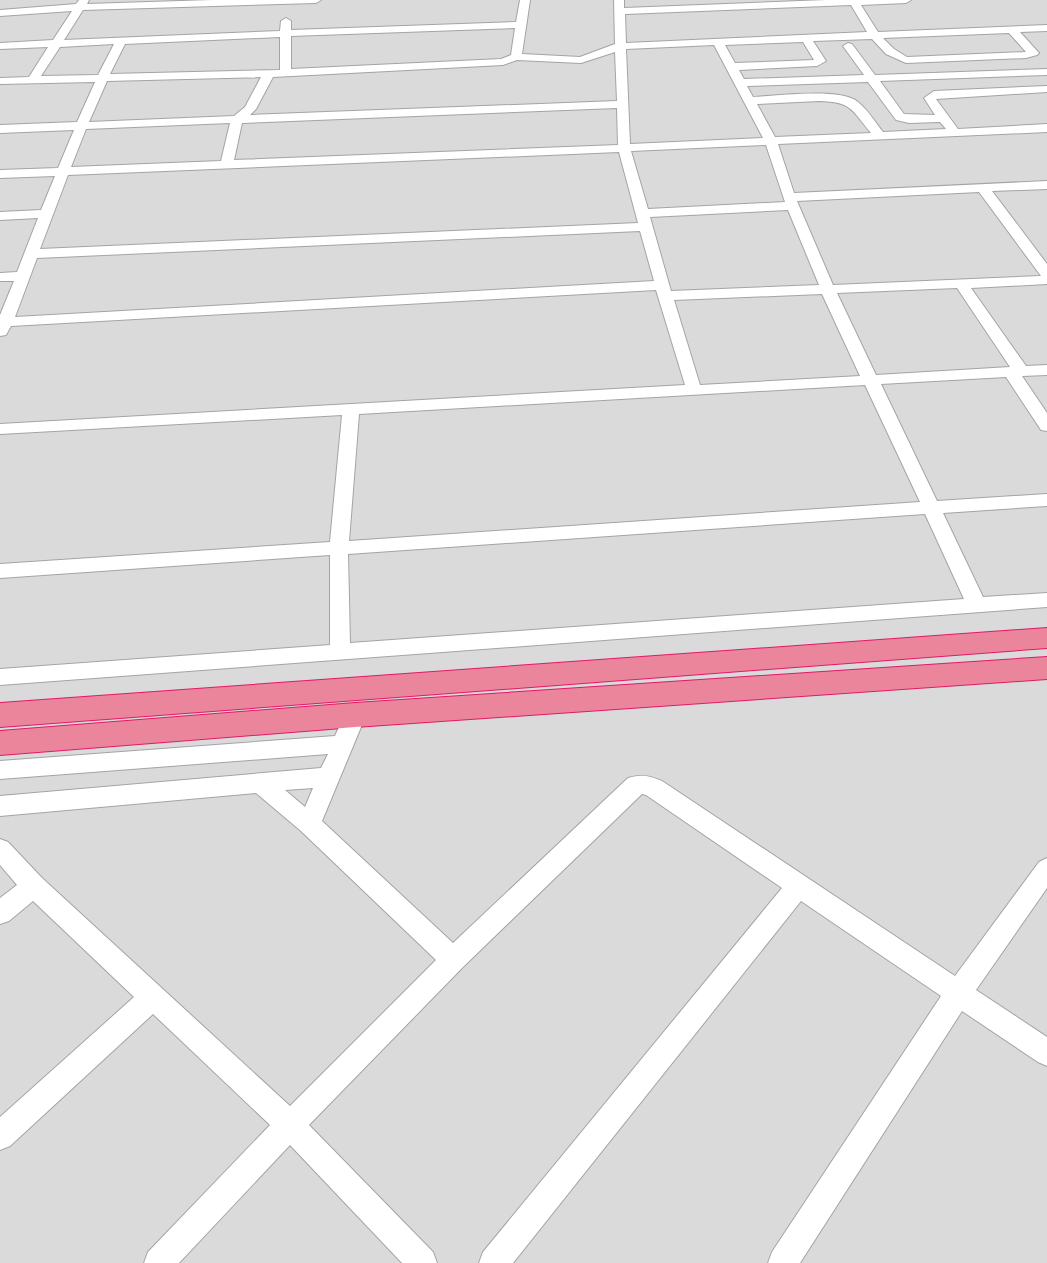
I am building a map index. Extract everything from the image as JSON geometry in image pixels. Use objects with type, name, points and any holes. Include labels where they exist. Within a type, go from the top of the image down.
[{"type":"highway","points":[[0,715],[1047,638]]},
{"type":"highway","points":[[0,743],[355,715],[1047,668]]},
{"type":"street","points":[[0,13],[82,4],[316,0]]},
{"type":"street","points":[[516,57],[525,0]]},
{"type":"street","points":[[694,390],[624,148],[620,5],[906,0]]},
{"type":"street","points":[[855,1],[858,11],[876,36],[894,56],[906,60],[1030,55],[1033,53],[1016,34]]},
{"type":"street","points":[[33,80],[54,44],[82,4]]},
{"type":"street","points":[[285,73],[288,58],[285,33],[286,21]]},
{"type":"street","points":[[0,46],[285,33],[521,25]]},
{"type":"street","points":[[1016,34],[1047,28]]},
{"type":"street","points":[[809,43],[876,36],[1016,34],[1047,37]]},
{"type":"street","points":[[121,41],[81,126],[2,326],[664,291],[828,290],[1047,280]]},
{"type":"street","points":[[0,81],[285,73],[503,62],[516,57],[581,60],[621,46],[718,42],[809,43],[848,46],[884,45]]},
{"type":"street","points":[[718,42],[771,141],[791,202],[828,290],[977,605]]},
{"type":"street","points":[[732,67],[813,64],[820,61],[809,43]]},
{"type":"street","points":[[848,46],[900,117],[909,119],[943,118]]},
{"type":"street","points":[[741,83],[1047,72]]},
{"type":"street","points":[[227,164],[237,120],[250,109],[268,73]]},
{"type":"street","points":[[954,132],[931,101],[930,98],[934,95],[1047,89]]},
{"type":"street","points":[[750,101],[833,98],[848,100],[880,136]]},
{"type":"street","points":[[0,129],[623,104]]},
{"type":"street","points":[[0,174],[954,132],[1045,130]]},
{"type":"street","points":[[642,213],[1047,185]]},
{"type":"street","points":[[983,188],[1047,274]]},
{"type":"street","points":[[0,216],[47,214]]},
{"type":"street","points":[[32,254],[646,227]]},
{"type":"street","points":[[0,277],[23,276]]},
{"type":"street","points":[[961,284],[1047,426]]},
{"type":"street","points":[[0,429],[1047,370]]},
{"type":"street","points":[[340,653],[339,548],[351,409]]},
{"type":"street","points":[[0,571],[1047,500]]},
{"type":"street","points":[[0,677],[1047,600]]},
{"type":"street","points":[[308,824],[330,777],[355,715]]},
{"type":"street","points":[[0,770],[343,744]]},
{"type":"street","points":[[0,806],[330,777]]},
{"type":"street","points":[[260,784],[308,824],[453,960]]},
{"type":"street","points":[[159,1263],[290,1125],[453,960],[636,785],[644,784],[654,788],[1047,1053]]},
{"type":"street","points":[[0,850],[34,886],[290,1125],[422,1263]]},
{"type":"street","points":[[783,1263],[959,992],[1047,869]]},
{"type":"street","points":[[0,913],[34,886]]},
{"type":"street","points":[[494,1263],[798,886]]},
{"type":"street","points":[[0,1136],[153,997]]},
{"type":"shaded area","points":[[0,0],[1047,0],[1047,1263],[0,1263]]}]
